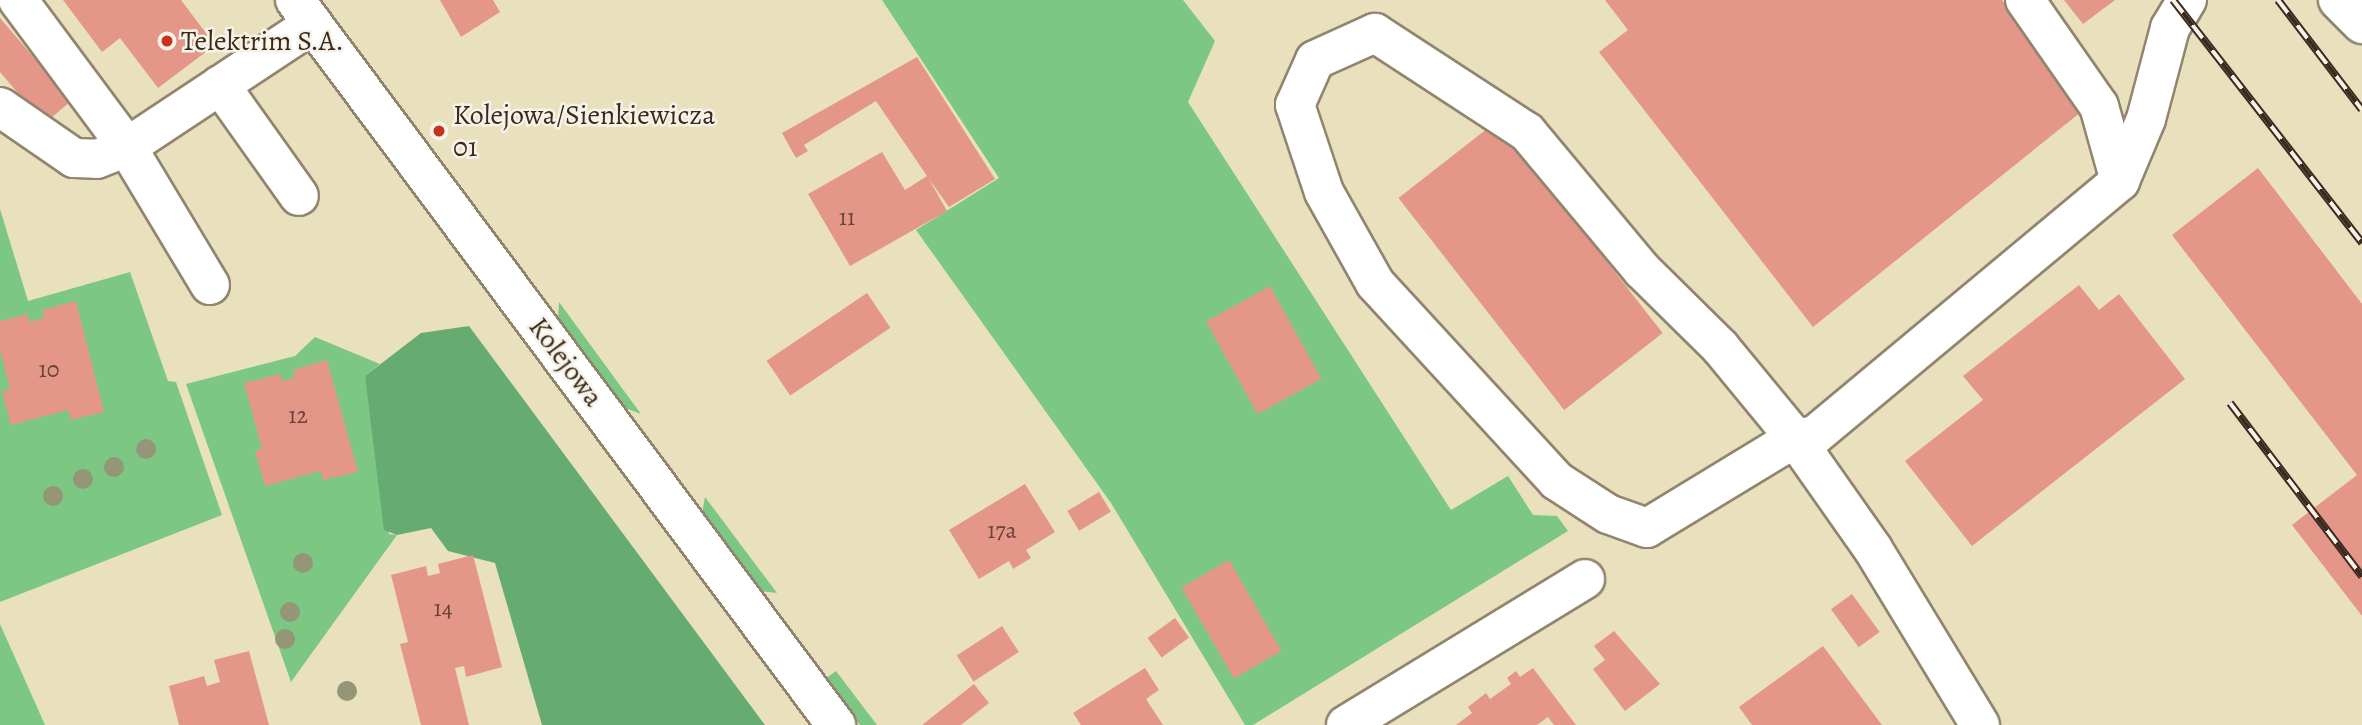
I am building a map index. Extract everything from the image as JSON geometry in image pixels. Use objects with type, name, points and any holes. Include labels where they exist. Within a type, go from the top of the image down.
[{"type":"street","points":[[18,0],[127,147],[210,285]]},
{"type":"street","points":[[2025,0],[2099,106],[2120,181]]},
{"type":"street","points":[[1980,725],[1873,549],[1795,438],[1720,347],[1642,270],[1527,132],[1375,33],[1315,60],[1295,106],[1324,192],[1375,283],[1557,481],[1608,514],[1647,528],[1795,438],[1814,436],[2120,181],[2146,119],[2170,28],[2187,0]]},
{"type":"street","points":[[2338,0],[2362,24]]},
{"type":"street","points":[[0,107],[74,158],[97,159],[127,147],[220,85],[308,9]]},
{"type":"street","name":"Kolejowa","points":[[308,9],[836,725]]},
{"type":"street","points":[[220,85],[299,196]]},
{"type":"street","points":[[1346,725],[1585,579]]},
{"type":"green space","points":[[882,0],[1183,0],[1215,41],[1188,102],[1451,510],[1508,476],[1533,515],[1557,516],[1568,531],[1253,725],[1245,725],[1111,503],[916,230],[999,178]]},
{"type":"green space","points":[[0,209],[28,301],[130,272],[168,381],[176,382],[222,515],[0,602]]},
{"type":"green space","points":[[559,302],[641,414],[623,407],[558,320]]},
{"type":"green space","points":[[469,326],[765,725],[542,725],[495,563],[448,551],[431,528],[397,535],[384,530],[365,376],[421,333]]},
{"type":"green space","points":[[315,337],[380,364],[365,376],[389,534],[397,535],[291,682],[186,384],[295,356]]},
{"type":"green space","points":[[705,497],[777,593],[760,591],[702,513]]},
{"type":"green space","points":[[0,624],[45,725],[0,725]]},
{"type":"green space","points":[[836,671],[877,725],[860,725],[825,679]]},
{"type":"building","name":"Telektrim S.A.","points":[[63,0],[181,0],[215,45],[158,88],[120,38],[102,52]]},
{"type":"building","points":[[440,0],[493,0],[500,12],[461,37]]},
{"type":"building","points":[[1605,0],[2002,0],[2086,108],[1813,327],[1599,52],[1628,30]]},
{"type":"building","points":[[2064,0],[2115,0],[2083,24]]},
{"type":"building","points":[[0,18],[71,101],[44,124],[0,72]]},
{"type":"building","points":[[917,57],[995,179],[949,207],[929,179],[947,211],[850,266],[808,194],[882,152],[905,190],[927,176],[876,101],[804,145],[808,151],[796,158],[782,133]]},
{"type":"building","points":[[1497,121],[1663,333],[1564,410],[1398,198]]},
{"type":"building","points":[[2258,168],[2362,304],[2362,616],[2292,525],[2357,475],[2172,235]]},
{"type":"building","points":[[2079,285],[2099,310],[2119,294],[2185,379],[1972,546],[1905,461],[1983,400],[1963,376]]},
{"type":"building","points":[[1270,286],[1321,379],[1258,414],[1206,321]]},
{"type":"building","points":[[867,293],[890,328],[790,395],[767,361]]},
{"type":"building","points":[[76,301],[104,412],[71,420],[68,410],[11,425],[2,391],[10,389],[0,350],[0,321],[28,314],[29,322],[44,318],[42,310]]},
{"type":"building","points":[[327,360],[358,472],[323,480],[320,471],[265,486],[255,451],[262,449],[244,383],[280,374],[282,381],[295,377],[293,370]]},
{"type":"building","points":[[1025,484],[1055,532],[1026,550],[1031,558],[1013,569],[1009,561],[979,579],[949,530]]},
{"type":"building","points":[[1099,492],[1111,512],[1079,531],[1067,511]]},
{"type":"building","points":[[473,555],[502,667],[466,677],[464,666],[455,668],[469,725],[421,725],[400,644],[408,642],[391,575],[426,566],[428,576],[440,573],[438,564]]},
{"type":"building","points":[[1229,560],[1282,651],[1234,678],[1181,588]]},
{"type":"building","points":[[1852,594],[1880,632],[1859,647],[1831,609]]},
{"type":"building","points":[[1175,618],[1189,637],[1162,657],[1147,638]]},
{"type":"building","points":[[1002,626],[1019,652],[974,681],[957,655]]},
{"type":"building","points":[[1614,631],[1660,684],[1625,711],[1593,669],[1605,660],[1594,646]]},
{"type":"building","points":[[1823,646],[1882,725],[1752,725],[1739,707]]},
{"type":"building","points":[[249,651],[269,725],[179,725],[169,686],[204,676],[207,686],[220,682],[214,660]]},
{"type":"building","points":[[1145,668],[1159,690],[1146,699],[1163,725],[1081,725],[1073,713]]},
{"type":"building","points":[[1533,668],[1576,725],[1554,725],[1548,717],[1537,725],[1456,725],[1472,713],[1468,707],[1486,693],[1490,699],[1511,684],[1507,678],[1516,671],[1520,677]]},
{"type":"building","points":[[974,684],[989,703],[961,725],[922,725]]},
{"type":"railway","points":[[2173,0],[2362,243]]},
{"type":"railway","points":[[2278,0],[2362,110]]},
{"type":"railway","points":[[2230,403],[2362,576]]},
{"type":"place","name":"Telektrim S.A.","points":[[167,41]]},
{"type":"place","name":"Kolejowa/Sienkiewicza 01","points":[[439,131]]}]
